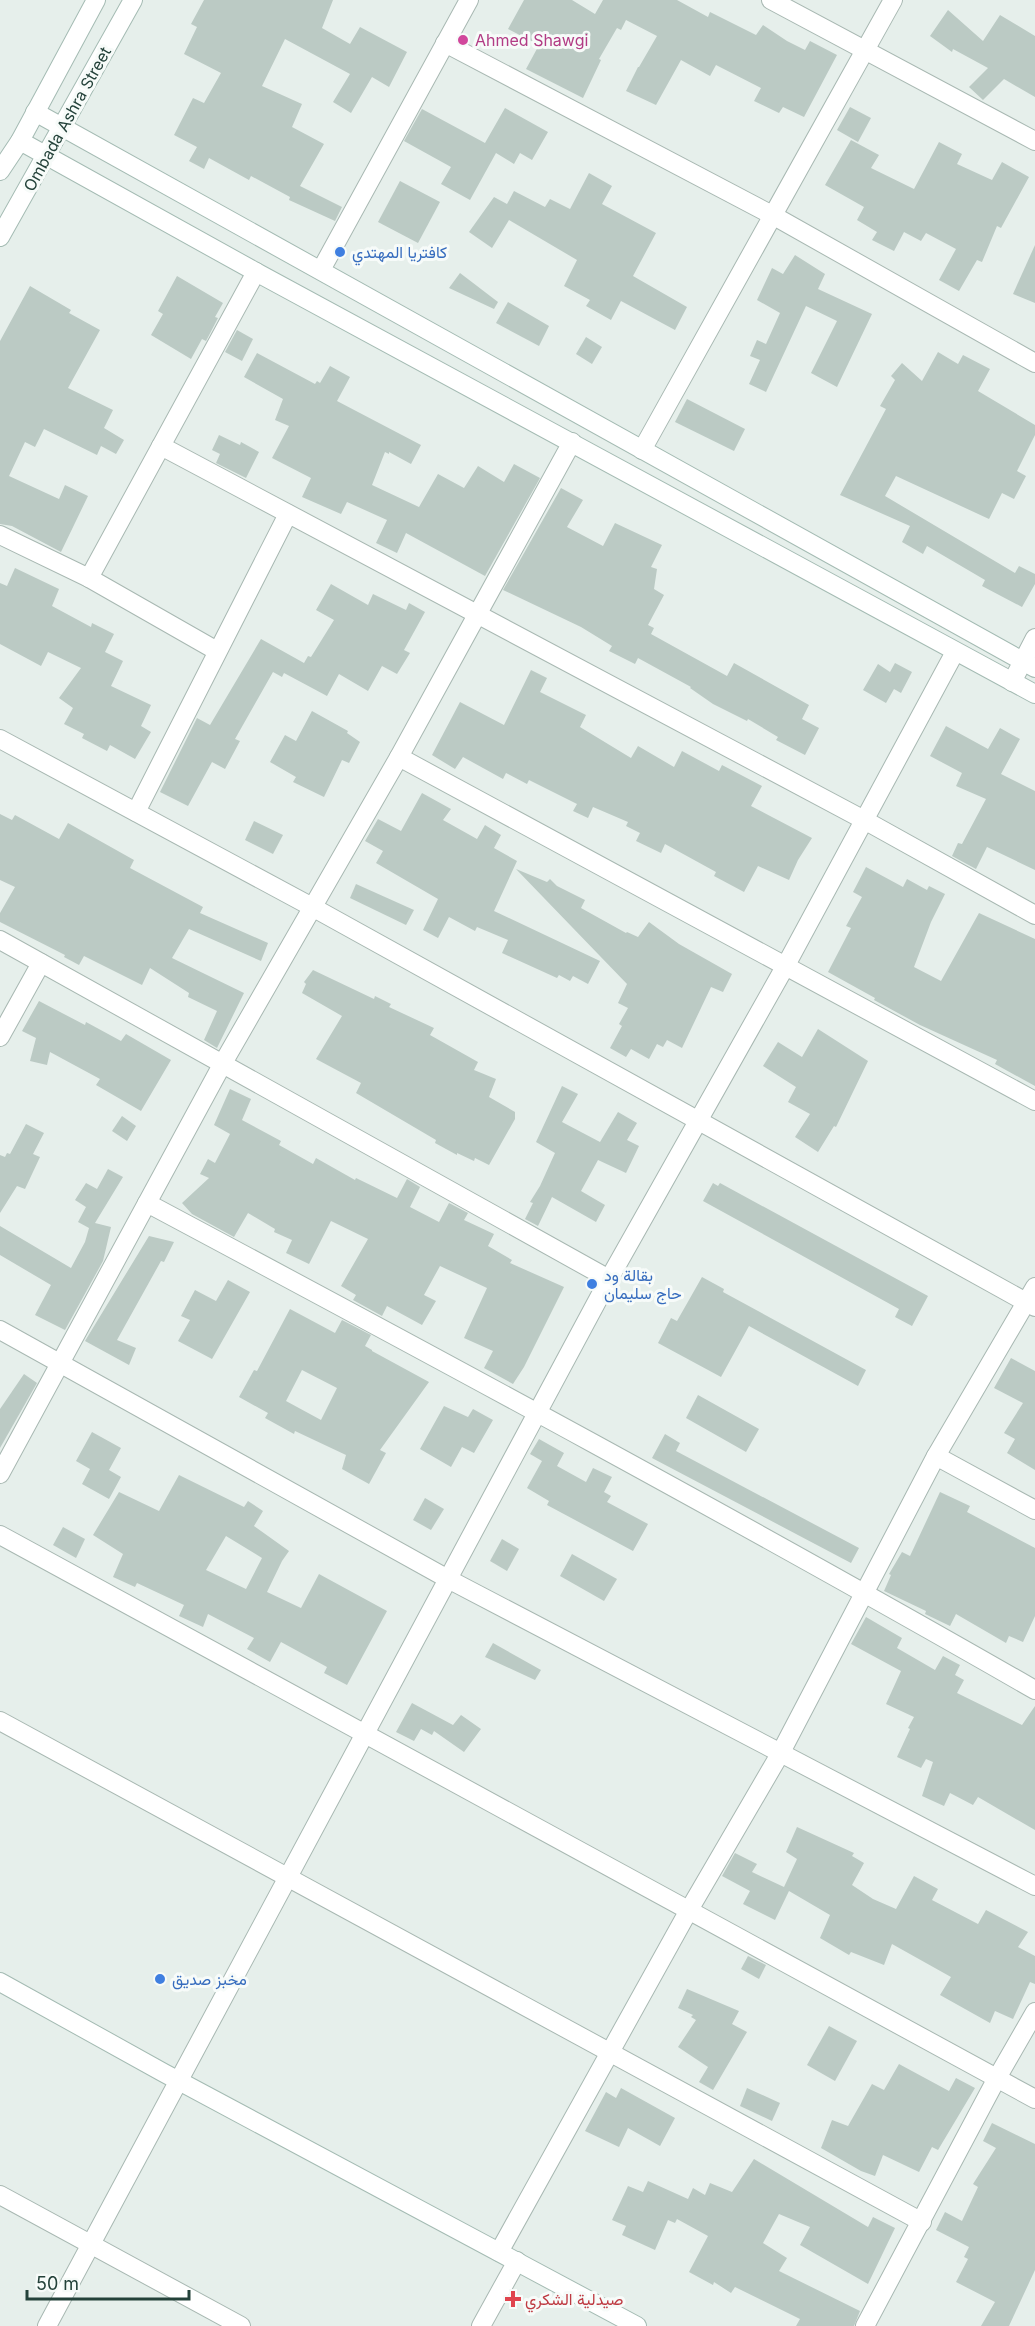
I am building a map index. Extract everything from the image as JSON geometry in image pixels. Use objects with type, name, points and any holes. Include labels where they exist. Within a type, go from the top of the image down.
[{"type":"street","name":"Ombada Ashra Street","points":[[0,171],[20,141],[96,0]]},
{"type":"street","name":"Ombada Ashra Street","points":[[0,237],[133,0]]},
{"type":"street","points":[[321,270],[469,0]]},
{"type":"street","points":[[771,0],[1035,141]]},
{"type":"street","points":[[642,450],[893,0]]},
{"type":"street","points":[[445,43],[774,216],[1035,363]]},
{"type":"street","points":[[35,112],[1029,664]]},
{"type":"street","points":[[20,141],[256,272],[1035,694]]},
{"type":"street","points":[[89,578],[256,272]]},
{"type":"street","points":[[0,1474],[223,1063],[399,757],[572,442]]},
{"type":"street","points":[[161,446],[866,821],[1035,915]]},
{"type":"street","points":[[721,525],[734,501]]},
{"type":"street","points":[[136,812],[288,514]]},
{"type":"street","points":[[0,535],[89,578],[217,651]]},
{"type":"street","points":[[1012,682],[1029,664],[1035,638]]},
{"type":"street","points":[[47,2326],[609,1279],[866,821],[955,652]]},
{"type":"street","points":[[0,740],[314,908],[698,1122],[1032,1299],[936,1456],[780,1754],[689,1910],[499,2252]]},
{"type":"street","points":[[399,757],[1035,1101]]},
{"type":"street","points":[[0,940],[609,1279]]},
{"type":"street","points":[[0,1037],[41,963]]},
{"type":"street","points":[[147,1203],[537,1412],[864,1592],[1035,1690]]},
{"type":"street","points":[[0,1330],[448,1579],[1035,1886]]},
{"type":"street","points":[[936,1456],[1035,1510]]},
{"type":"street","points":[[0,1535],[1035,2098]]},
{"type":"street","points":[[0,1721],[922,2222]]},
{"type":"street","points":[[0,1982],[637,2326]]},
{"type":"street","points":[[865,2326],[997,2078],[1035,2012]]},
{"type":"street","points":[[0,2195],[241,2326]]},
{"type":"street","points":[[481,2326],[518,2261]]},
{"type":"building","points":[[204,0],[333,0],[322,28],[350,44],[360,27],[407,52],[389,87],[372,77],[351,113],[333,102],[350,74],[285,39],[262,86],[302,104],[292,127],[324,144],[300,186],[342,207],[335,221],[289,200],[290,197],[251,176],[249,180],[209,158],[204,169],[189,161],[197,147],[174,135],[193,98],[204,103],[221,73],[184,54],[197,27],[191,24]]},
{"type":"building","points":[[524,0],[572,0],[595,14],[603,0],[677,0],[708,17],[710,12],[756,35],[763,25],[805,50],[810,41],[837,55],[804,117],[783,107],[779,113],[754,101],[761,88],[716,65],[710,76],[681,60],[656,105],[626,91],[657,36],[626,20],[621,30],[617,28],[599,59],[601,60],[583,98],[526,69],[539,45],[508,29]]},
{"type":"building","points":[[948,10],[983,41],[1000,15],[1035,36],[1035,97],[1004,79],[983,100],[969,87],[988,68],[953,49],[952,52],[930,36]]},
{"type":"building","points":[[850,107],[871,118],[858,142],[837,130]]},
{"type":"building","points":[[505,108],[548,132],[532,160],[520,153],[514,164],[496,153],[470,200],[441,184],[451,167],[404,141],[422,109],[485,143]]},
{"type":"building","points":[[851,140],[879,155],[871,168],[914,189],[939,142],[962,154],[957,164],[992,180],[1002,162],[1029,177],[1001,228],[997,226],[982,262],[977,260],[959,291],[939,280],[956,249],[926,233],[921,241],[904,232],[894,251],[872,240],[877,232],[857,220],[864,207],[825,185]]},
{"type":"building","points":[[589,173],[612,186],[602,204],[656,233],[633,276],[687,307],[675,330],[621,301],[611,320],[586,306],[590,300],[564,286],[577,260],[509,220],[492,248],[469,232],[494,197],[507,204],[514,191],[545,207],[550,199],[570,209]]},
{"type":"building","points":[[400,181],[440,202],[418,243],[378,222]]},
{"type":"building","points":[[1035,245],[1035,303],[1013,294]]},
{"type":"building","points":[[795,255],[825,274],[818,289],[872,314],[837,387],[811,373],[837,321],[806,306],[766,392],[749,384],[760,360],[750,356],[757,340],[766,344],[780,313],[757,300],[772,268],[783,274]]},
{"type":"building","points":[[460,273],[498,302],[494,309],[449,288]]},
{"type":"building","points":[[177,276],[223,303],[206,341],[202,339],[191,359],[151,335],[163,314],[158,311]]},
{"type":"building","points":[[30,286],[71,310],[69,313],[100,330],[68,388],[113,410],[104,428],[124,440],[116,454],[101,446],[97,455],[44,429],[35,447],[25,442],[9,476],[59,499],[65,485],[88,496],[61,552],[12,526],[0,524],[0,341]]},
{"type":"building","points":[[508,302],[549,326],[539,346],[496,323]]},
{"type":"building","points":[[237,330],[253,339],[242,361],[225,352]]},
{"type":"building","points":[[586,337],[602,347],[592,364],[576,354]]},
{"type":"building","points":[[938,352],[958,364],[963,355],[990,369],[978,391],[1035,425],[1035,435],[1017,471],[1026,476],[1014,499],[1002,493],[989,519],[896,476],[885,496],[1015,573],[1019,566],[1035,574],[1035,584],[1022,607],[982,586],[985,580],[927,546],[923,554],[902,542],[910,526],[840,495],[886,409],[880,406],[895,380],[891,376],[902,363],[922,381]]},
{"type":"building","points":[[257,353],[315,384],[317,381],[320,383],[330,366],[350,377],[337,401],[421,445],[411,464],[385,452],[372,485],[419,507],[438,474],[464,488],[478,466],[504,482],[514,464],[540,478],[485,576],[406,533],[397,553],[376,543],[387,520],[347,502],[341,514],[302,497],[311,478],[272,458],[289,426],[275,420],[283,399],[244,377]]},
{"type":"building","points":[[687,399],[745,429],[734,451],[675,422]]},
{"type":"building","points":[[219,435],[240,445],[241,442],[259,452],[246,478],[216,463],[220,454],[212,450]]},
{"type":"building","points":[[561,488],[583,500],[567,527],[603,546],[615,523],[662,545],[651,567],[657,569],[654,589],[664,595],[648,625],[654,628],[651,634],[727,676],[734,663],[809,705],[802,719],[819,728],[805,755],[776,740],[778,737],[748,719],[747,721],[713,704],[691,687],[638,658],[635,664],[609,651],[612,646],[581,627],[503,590]]},
{"type":"building","points":[[15,568],[59,589],[52,606],[91,627],[92,623],[114,634],[105,652],[123,661],[111,686],[151,705],[141,726],[151,732],[135,759],[110,745],[107,751],[82,738],[84,734],[64,724],[73,708],[59,698],[81,668],[48,652],[41,666],[0,644],[0,583],[7,586]]},
{"type":"building","points":[[331,584],[368,605],[373,594],[406,610],[409,603],[425,612],[404,650],[410,653],[397,674],[382,666],[368,691],[339,674],[327,696],[284,673],[282,677],[273,672],[235,739],[240,741],[225,769],[212,762],[188,806],[160,792],[197,718],[210,725],[261,639],[304,663],[308,656],[311,657],[334,620],[316,610]]},
{"type":"building","points":[[895,663],[912,672],[901,693],[894,689],[886,703],[863,690],[878,664],[890,672]]},
{"type":"building","points":[[531,670],[547,678],[540,692],[586,715],[580,727],[631,758],[638,746],[674,767],[682,751],[719,771],[722,765],[762,786],[751,806],[812,838],[789,880],[758,866],[744,892],[714,876],[716,872],[665,844],[661,853],[636,841],[640,833],[626,826],[628,822],[593,807],[588,818],[573,811],[577,804],[529,780],[527,784],[506,773],[503,779],[463,757],[455,769],[432,755],[460,702],[504,725]]},
{"type":"building","points":[[312,711],[348,731],[347,733],[360,742],[349,763],[342,760],[324,797],[293,782],[296,777],[270,762],[285,735],[296,741]]},
{"type":"building","points":[[946,726],[988,749],[1000,728],[1020,739],[1001,774],[1035,791],[1035,870],[987,847],[976,869],[952,856],[958,843],[962,844],[986,799],[956,786],[962,773],[930,756]]},
{"type":"building","points":[[422,793],[451,809],[443,820],[477,839],[485,825],[501,835],[494,848],[517,861],[494,911],[600,961],[588,984],[573,976],[570,981],[559,975],[557,978],[502,953],[508,940],[477,927],[475,931],[449,917],[438,938],[423,930],[438,899],[376,863],[383,851],[365,841],[378,819],[401,831]]},
{"type":"building","points":[[0,814],[12,820],[15,815],[59,839],[68,823],[134,860],[130,868],[203,907],[200,913],[268,943],[261,961],[189,929],[172,958],[244,993],[217,1048],[204,1040],[217,1011],[188,997],[189,993],[150,968],[142,985],[84,956],[79,965],[64,957],[65,955],[0,922],[0,913],[15,887],[0,880]]},
{"type":"building","points":[[254,821],[283,835],[273,854],[245,840]]},
{"type":"building","points":[[866,867],[903,887],[907,879],[927,890],[929,886],[945,894],[931,922],[914,967],[941,981],[979,913],[1035,939],[1035,1086],[995,1064],[997,1060],[920,1025],[828,972],[851,928],[846,926],[862,897],[853,892]]},
{"type":"building","points":[[516,869],[547,882],[550,879],[557,886],[585,900],[581,908],[626,933],[638,937],[649,922],[679,944],[732,974],[723,992],[711,987],[682,1048],[667,1040],[663,1047],[657,1044],[649,1059],[631,1049],[626,1057],[610,1048],[622,1026],[619,1024],[628,1008],[618,1003],[627,984]]},
{"type":"building","points":[[356,884],[414,910],[406,925],[350,898]]},
{"type":"building","points":[[313,970],[374,999],[375,996],[391,1004],[389,1007],[434,1028],[430,1035],[478,1062],[474,1070],[496,1079],[489,1097],[515,1112],[515,1119],[489,1165],[475,1158],[474,1161],[457,1153],[457,1155],[435,1143],[436,1140],[356,1093],[361,1083],[316,1059],[342,1016],[302,993],[306,984],[304,982]]},
{"type":"building","points":[[39,1001],[121,1041],[126,1034],[171,1060],[141,1111],[96,1085],[100,1079],[50,1052],[47,1065],[30,1061],[36,1038],[22,1031]]},
{"type":"building","points":[[818,1029],[868,1061],[836,1127],[834,1126],[818,1152],[795,1137],[810,1114],[788,1102],[796,1087],[763,1066],[778,1042],[802,1057]]},
{"type":"building","points":[[562,1086],[578,1094],[562,1122],[600,1142],[618,1112],[637,1123],[627,1140],[639,1146],[626,1173],[598,1160],[581,1191],[605,1205],[596,1222],[552,1197],[538,1226],[525,1219],[533,1203],[530,1202],[555,1153],[536,1142]]},
{"type":"building","points":[[230,1089],[251,1099],[242,1120],[281,1141],[279,1145],[313,1164],[316,1158],[355,1180],[356,1178],[397,1198],[407,1179],[420,1187],[410,1207],[439,1222],[449,1203],[468,1213],[464,1220],[494,1234],[488,1246],[512,1260],[510,1263],[564,1287],[524,1367],[513,1384],[484,1368],[493,1351],[464,1338],[487,1288],[440,1266],[424,1295],[436,1301],[422,1325],[387,1306],[382,1316],[353,1300],[356,1295],[341,1286],[368,1239],[331,1221],[309,1264],[286,1253],[292,1240],[274,1232],[275,1229],[248,1213],[234,1237],[192,1214],[182,1203],[209,1178],[200,1174],[208,1159],[215,1163],[230,1134],[214,1125]]},
{"type":"building","points":[[122,1116],[136,1126],[127,1141],[112,1131]]},
{"type":"building","points":[[26,1124],[44,1133],[33,1154],[40,1157],[25,1189],[17,1186],[0,1213],[0,1155],[5,1157],[7,1153],[10,1154]]},
{"type":"building","points":[[108,1169],[123,1177],[95,1223],[111,1227],[103,1261],[65,1330],[35,1315],[51,1285],[0,1255],[0,1226],[71,1268],[85,1242],[89,1228],[78,1222],[86,1207],[75,1200],[86,1183],[97,1189]]},
{"type":"building","points":[[713,1183],[718,1186],[720,1183],[928,1296],[912,1326],[895,1317],[899,1309],[703,1201]]},
{"type":"building","points":[[149,1236],[174,1242],[117,1340],[136,1348],[129,1365],[85,1341]]},
{"type":"building","points":[[702,1277],[724,1289],[723,1292],[866,1370],[858,1386],[749,1326],[721,1377],[658,1343],[671,1318],[677,1321]]},
{"type":"building","points":[[228,1280],[250,1292],[212,1359],[178,1341],[190,1320],[181,1316],[195,1290],[216,1301]]},
{"type":"building","points":[[290,1309],[335,1333],[342,1320],[371,1335],[365,1346],[429,1382],[380,1450],[386,1453],[369,1484],[342,1469],[346,1455],[295,1431],[294,1434],[265,1418],[268,1413],[239,1397],[254,1370],[257,1371]],"holes":[[[302,1370],[337,1388],[321,1420],[286,1401]]]},
{"type":"building","points":[[1011,1358],[1035,1371],[1035,1470],[1007,1453],[1015,1439],[1004,1433],[1023,1403],[994,1388]]},
{"type":"building","points":[[24,1374],[37,1383],[0,1448],[0,1409]]},
{"type":"building","points":[[698,1395],[759,1429],[746,1452],[686,1418]]},
{"type":"building","points":[[444,1406],[468,1417],[473,1409],[493,1420],[474,1453],[462,1447],[451,1467],[420,1449]]},
{"type":"building","points":[[92,1432],[121,1448],[109,1470],[121,1477],[109,1499],[82,1484],[90,1469],[76,1461]]},
{"type":"building","points":[[665,1434],[680,1443],[676,1451],[859,1548],[851,1563],[652,1458]]},
{"type":"building","points":[[539,1439],[564,1453],[557,1466],[586,1482],[593,1468],[612,1477],[604,1492],[611,1496],[607,1502],[648,1524],[633,1551],[547,1505],[549,1501],[527,1488],[542,1461],[530,1454]]},
{"type":"building","points":[[179,1475],[244,1507],[248,1501],[263,1511],[254,1526],[289,1551],[267,1592],[301,1608],[319,1574],[387,1611],[347,1685],[324,1673],[327,1667],[281,1642],[270,1662],[247,1649],[254,1638],[208,1614],[203,1627],[179,1616],[184,1605],[137,1583],[135,1587],[113,1577],[123,1554],[93,1535],[119,1492],[159,1511]],"holes":[[[226,1536],[262,1558],[246,1589],[206,1570]]]},
{"type":"building","points":[[940,1492],[970,1506],[967,1512],[1035,1548],[1035,1616],[1023,1642],[1009,1636],[1006,1643],[956,1614],[950,1626],[925,1614],[926,1611],[884,1591],[891,1575],[889,1574],[902,1552],[910,1556]]},
{"type":"building","points":[[425,1498],[444,1509],[431,1530],[413,1520]]},
{"type":"building","points":[[63,1527],[85,1539],[76,1558],[53,1545]]},
{"type":"building","points":[[502,1539],[519,1549],[507,1571],[490,1561]]},
{"type":"building","points":[[572,1554],[617,1579],[604,1601],[560,1576]]},
{"type":"building","points":[[866,1617],[902,1638],[897,1648],[935,1670],[943,1656],[960,1665],[955,1675],[964,1680],[957,1693],[1022,1725],[1035,1706],[1035,1830],[978,1797],[973,1805],[950,1793],[944,1806],[922,1796],[933,1762],[926,1759],[921,1768],[897,1757],[914,1717],[886,1704],[901,1671],[851,1644]]},
{"type":"building","points":[[493,1643],[541,1670],[535,1680],[485,1657]]},
{"type":"building","points":[[412,1703],[453,1725],[461,1715],[481,1729],[464,1752],[434,1731],[432,1735],[421,1729],[414,1741],[396,1732]]},
{"type":"building","points":[[797,1827],[854,1853],[852,1856],[864,1863],[852,1885],[873,1899],[896,1909],[914,1876],[938,1889],[932,1900],[978,1924],[986,1910],[1028,1932],[1018,1947],[1035,1956],[1035,1984],[1030,1982],[1013,2019],[995,2011],[990,2023],[940,1995],[951,1977],[892,1944],[884,1965],[851,1952],[849,1955],[820,1938],[830,1915],[789,1891],[775,1920],[743,1904],[750,1891],[722,1876],[735,1853],[757,1864],[752,1872],[784,1887],[797,1859],[786,1852]]},
{"type":"building","points":[[748,1956],[766,1965],[759,1979],[741,1969]]},
{"type":"building","points":[[687,1989],[739,2011],[732,2024],[747,2032],[713,2090],[699,2082],[708,2067],[678,2047],[696,2020],[691,2017],[693,2015],[678,2008]]},
{"type":"building","points":[[829,2026],[857,2041],[835,2081],[807,2065]]},
{"type":"building","points":[[899,2064],[949,2091],[956,2078],[975,2088],[938,2150],[932,2147],[919,2172],[883,2155],[875,2176],[861,2171],[821,2148],[832,2120],[848,2126],[872,2084],[884,2090]]},
{"type":"building","points":[[621,2088],[675,2118],[660,2146],[628,2128],[619,2147],[585,2131],[606,2092],[616,2098]]},
{"type":"building","points":[[747,2088],[780,2103],[772,2121],[740,2106]]},
{"type":"building","points":[[992,2123],[1035,2144],[1035,2270],[1009,2326],[981,2326],[995,2302],[956,2282],[968,2259],[964,2257],[969,2247],[936,2230],[945,2212],[962,2221],[978,2187],[973,2184],[996,2148],[983,2141]]},
{"type":"building","points":[[754,2159],[868,2227],[873,2217],[895,2228],[868,2284],[800,2245],[810,2227],[779,2214],[763,2243],[787,2258],[779,2271],[860,2311],[854,2326],[796,2326],[800,2319],[735,2287],[731,2293],[714,2282],[713,2285],[689,2272],[708,2236],[677,2219],[675,2223],[668,2220],[655,2250],[622,2235],[626,2226],[612,2220],[628,2186],[643,2192],[648,2181],[688,2199],[693,2188],[705,2195],[710,2183],[732,2192]]},
{"type":"place","name":"Ahmed Shawgi","points":[[463,40]]},
{"type":"place","name":"كافتريا المهتدي","points":[[340,252]]},
{"type":"place","name":"بقالة ود حاج سليمان","points":[[592,1284]]},
{"type":"place","name":"مخبز صديق","points":[[160,1979]]},
{"type":"place","name":"صيدلية الشكري","points":[[513,2299]]}]
